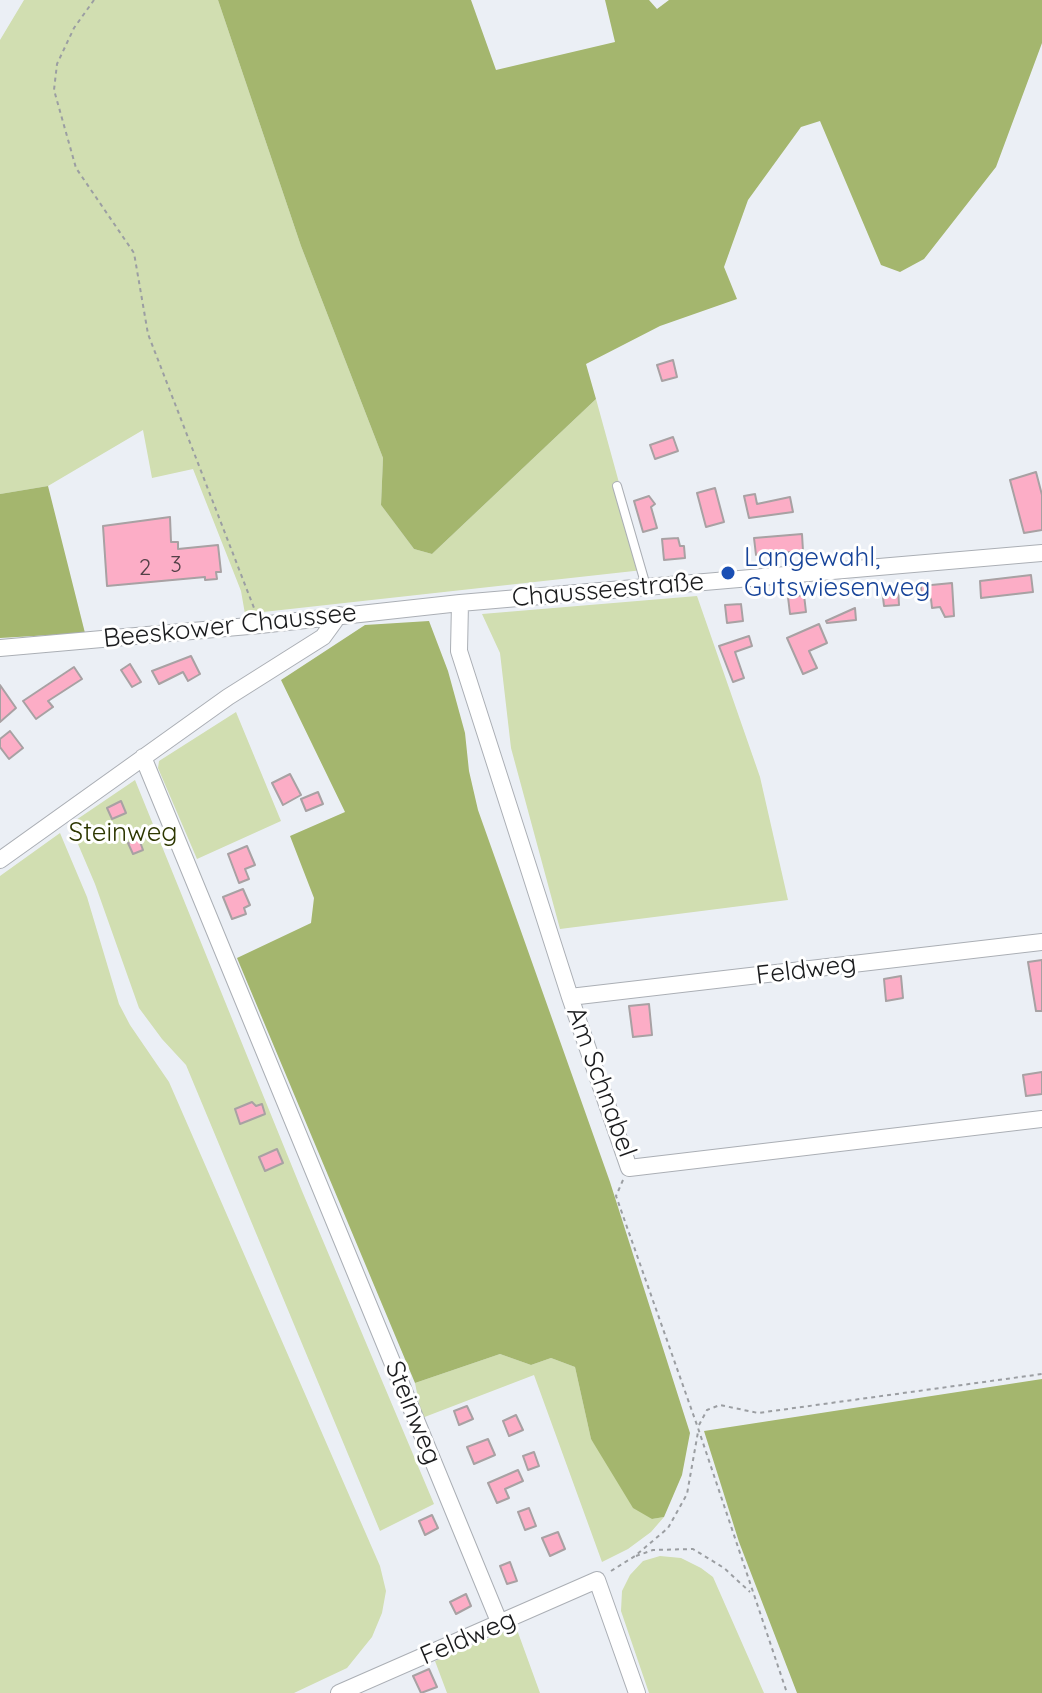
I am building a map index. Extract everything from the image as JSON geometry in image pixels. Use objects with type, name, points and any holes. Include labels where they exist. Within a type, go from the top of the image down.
[{"type":"street","name":"Chausseestraße","points":[[460,603],[646,586],[773,568],[1042,553]]},
{"type":"street","name":"Beeskower Chaussee","points":[[0,648],[260,625],[460,603]]},
{"type":"street","name":"Am Schnabel","points":[[460,603],[459,651],[570,997],[629,1168],[1042,1119]]},
{"type":"street","points":[[0,860],[228,697],[323,637],[339,615]]},
{"type":"street","name":"Steinweg","points":[[143,757],[500,1624]]},
{"type":"street","name":"Feldweg","points":[[570,997],[1042,942]]},
{"type":"street","points":[[597,1580],[637,1693]]},
{"type":"street","name":"Feldweg","points":[[339,1693],[597,1580]]},
{"type":"lane","points":[[617,486],[646,586]]},
{"type":"path","points":[[94,0],[74,28],[57,64],[54,90],[76,168],[134,253],[148,334],[260,625]]},
{"type":"path","points":[[629,1168],[616,1196],[787,1693]]},
{"type":"path","points":[[597,1580],[635,1556],[668,1528],[687,1494],[698,1428],[707,1410],[720,1405],[758,1413],[1042,1374]]},
{"type":"path","points":[[635,1556],[664,1549],[693,1549],[724,1568],[753,1595]]},
{"type":"green space","points":[[24,0],[218,0],[301,246],[383,458],[381,505],[414,549],[432,554],[596,399],[643,570],[245,614],[241,591],[193,469],[152,478],[143,430],[48,486],[0,494],[0,40]]},
{"type":"green space","points":[[218,0],[471,0],[496,70],[615,42],[605,0],[649,0],[657,9],[669,0],[1042,0],[1042,43],[996,167],[924,259],[900,272],[881,265],[820,121],[801,127],[748,200],[724,267],[737,299],[660,326],[586,364],[596,399],[432,554],[414,549],[381,505],[383,458],[301,246]]},
{"type":"green space","points":[[48,486],[85,633],[0,638],[0,494]]},
{"type":"green space","points":[[697,596],[760,777],[788,900],[560,929],[511,748],[500,653],[482,614]]},
{"type":"green space","points":[[429,621],[448,671],[465,733],[478,810],[610,1182],[690,1433],[682,1475],[664,1517],[652,1519],[633,1508],[591,1439],[575,1367],[551,1358],[531,1365],[500,1354],[415,1383],[237,958],[311,923],[314,898],[290,836],[345,812],[281,680],[365,625]]},
{"type":"green space","points":[[236,712],[281,821],[197,859],[158,768],[159,761]]},
{"type":"green space","name":"Steinweg","points":[[135,780],[302,1191],[434,1504],[380,1531],[186,1065],[139,1008],[95,884],[72,830],[76,820]]},
{"type":"green space","points":[[60,833],[87,897],[119,1004],[169,1082],[380,1566],[386,1591],[382,1613],[372,1637],[347,1668],[294,1693],[0,1693],[0,876]]},
{"type":"green space","points":[[500,1354],[531,1365],[551,1358],[575,1367],[591,1439],[652,1519],[664,1517],[651,1532],[628,1549],[602,1562],[534,1375],[422,1418],[415,1383]]},
{"type":"green space","points":[[1042,1379],[1042,1693],[797,1693],[739,1542],[704,1431]]},
{"type":"green space","points":[[660,1556],[681,1558],[713,1577],[764,1693],[649,1693],[621,1611],[622,1591],[630,1575],[643,1561]]},
{"type":"green space","points":[[516,1627],[540,1693],[447,1693],[435,1661]]},
{"type":"building","points":[[673,360],[677,377],[662,381],[657,365]]},
{"type":"building","points":[[673,437],[678,451],[655,459],[650,445]]},
{"type":"building","points":[[1036,472],[1042,495],[1042,530],[1024,533],[1010,480]]},
{"type":"building","points":[[715,488],[724,522],[706,527],[697,493]]},
{"type":"building","points":[[755,494],[757,504],[790,497],[793,512],[749,518],[744,496]]},
{"type":"building","points":[[649,496],[655,504],[651,507],[657,528],[643,532],[634,501]]},
{"type":"building","points":[[170,517],[171,542],[178,542],[178,549],[218,545],[221,572],[216,572],[217,579],[205,580],[205,577],[107,586],[103,526]]},
{"type":"building","points":[[802,534],[803,551],[756,555],[754,538]]},
{"type":"building","points":[[678,538],[680,546],[684,546],[685,558],[664,560],[662,539]]},
{"type":"building","points":[[1031,575],[1033,592],[981,598],[980,581]]},
{"type":"building","points":[[952,583],[954,616],[945,617],[940,607],[932,608],[931,599],[922,600],[921,586]]},
{"type":"building","points":[[898,587],[899,605],[884,606],[882,589]]},
{"type":"building","points":[[804,595],[806,612],[790,614],[788,597]]},
{"type":"building","points":[[741,604],[743,621],[727,623],[725,605]]},
{"type":"building","points":[[855,608],[856,620],[826,621]]},
{"type":"building","points":[[819,624],[827,643],[809,651],[817,668],[803,674],[787,638]]},
{"type":"building","points":[[749,636],[752,646],[735,652],[744,678],[733,682],[719,646]]},
{"type":"building","points":[[191,656],[200,674],[188,681],[183,672],[159,684],[152,671]]},
{"type":"building","points":[[130,664],[141,682],[132,687],[121,670]]},
{"type":"building","points":[[74,667],[82,679],[48,701],[53,707],[36,719],[23,701]]},
{"type":"building","points":[[0,685],[16,708],[0,722]]},
{"type":"building","points":[[10,731],[23,748],[9,759],[0,747],[0,739]]},
{"type":"building","points":[[290,774],[301,795],[283,805],[272,783]]},
{"type":"building","points":[[318,792],[323,804],[306,811],[301,799]]},
{"type":"building","points":[[121,801],[126,813],[112,819],[107,808]]},
{"type":"building","points":[[139,839],[143,850],[133,854],[128,843]]},
{"type":"building","points":[[247,846],[255,865],[245,869],[249,879],[239,883],[228,854]]},
{"type":"building","points":[[243,889],[250,905],[244,908],[246,914],[232,919],[223,897]]},
{"type":"building","points":[[1042,960],[1042,1011],[1036,1011],[1028,962]]},
{"type":"building","points":[[901,976],[903,998],[886,1001],[884,979]]},
{"type":"building","points":[[649,1004],[652,1035],[633,1037],[629,1006]]},
{"type":"building","points":[[1042,1072],[1042,1094],[1026,1096],[1023,1075]]},
{"type":"building","points":[[252,1102],[256,1106],[262,1104],[265,1114],[240,1124],[235,1109]]},
{"type":"building","points":[[277,1149],[283,1163],[265,1171],[259,1157]]},
{"type":"building","points":[[467,1406],[473,1419],[459,1425],[454,1411]]},
{"type":"building","points":[[516,1415],[523,1430],[509,1436],[503,1421]]},
{"type":"building","points":[[488,1439],[495,1455],[474,1464],[467,1447]]},
{"type":"building","points":[[534,1452],[539,1466],[528,1470],[523,1456]]},
{"type":"building","points":[[518,1470],[523,1481],[505,1489],[509,1498],[497,1503],[488,1483]]},
{"type":"building","points":[[529,1508],[536,1526],[525,1530],[518,1512]]},
{"type":"building","points":[[432,1515],[438,1528],[425,1535],[419,1521]]},
{"type":"building","points":[[558,1532],[565,1549],[550,1556],[542,1538]]},
{"type":"building","points":[[510,1562],[517,1581],[507,1584],[500,1566]]},
{"type":"building","points":[[466,1594],[471,1606],[456,1614],[450,1602]]},
{"type":"building","points":[[429,1669],[437,1687],[421,1693],[413,1676]]},
{"type":"place","name":"Langewahl, Gutswiesenweg","points":[[728,573]]}]
